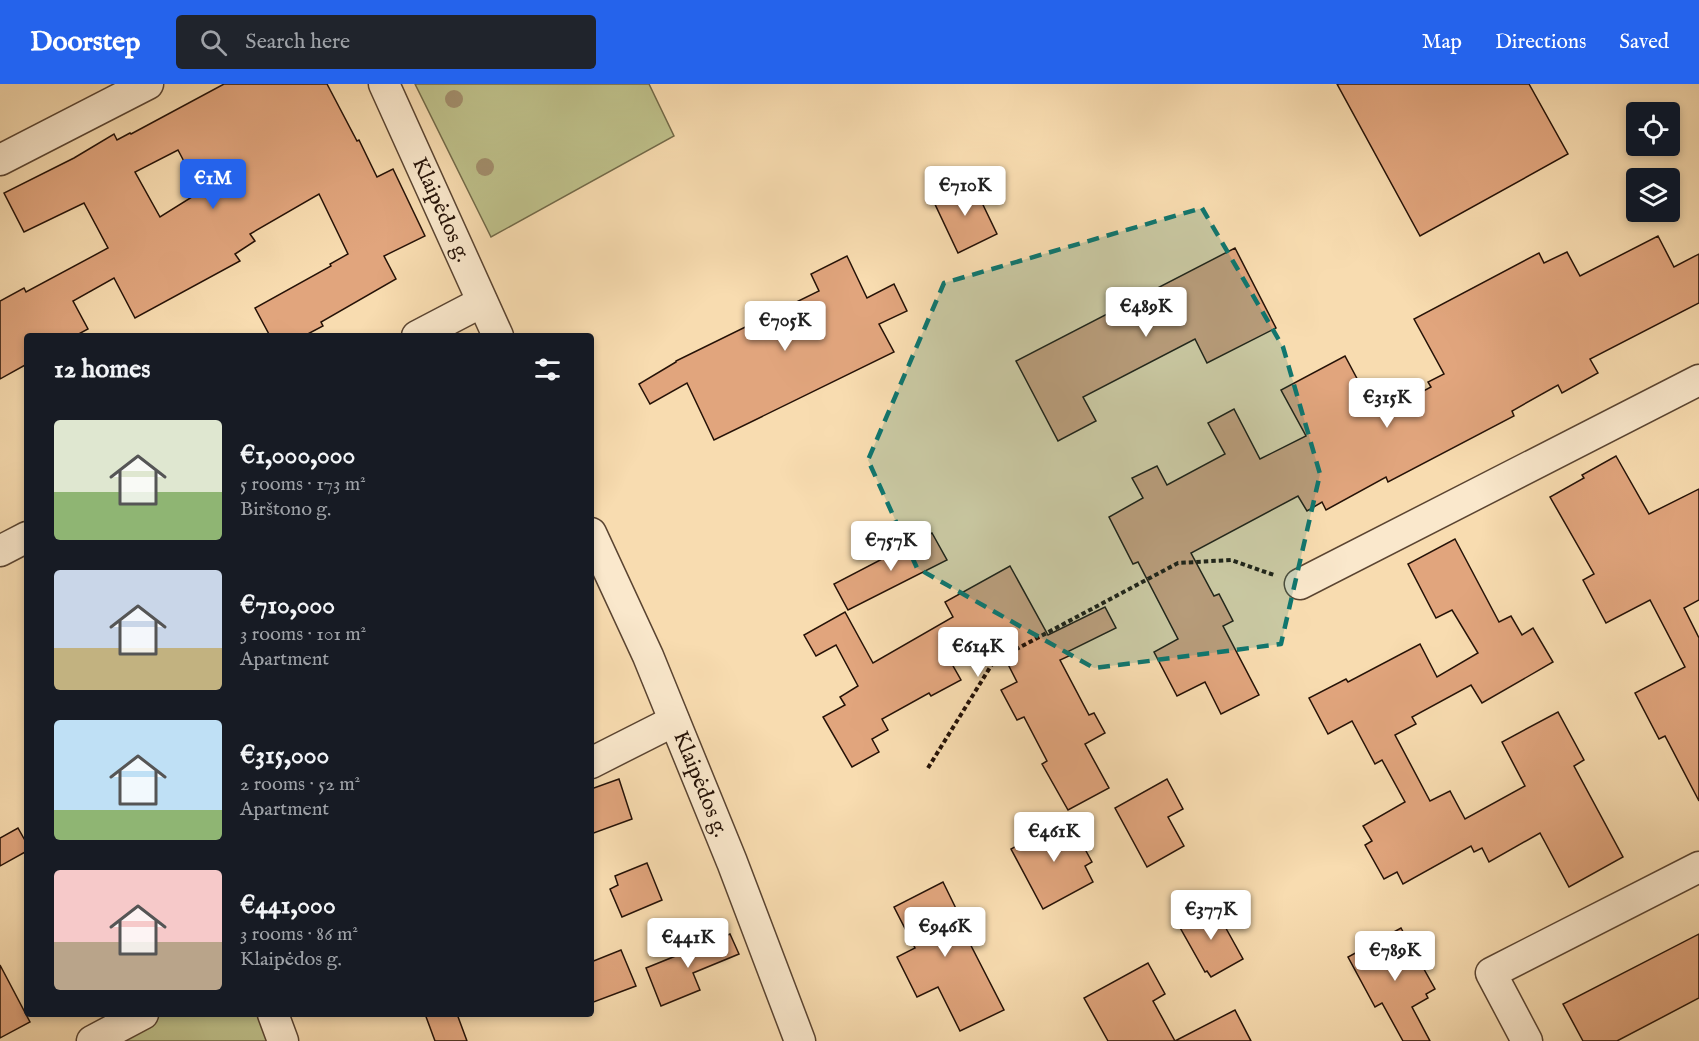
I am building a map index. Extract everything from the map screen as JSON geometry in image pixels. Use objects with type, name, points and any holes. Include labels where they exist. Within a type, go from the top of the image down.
[{"type":"street","points":[[0,160],[148,84]]},
{"type":"street","name":"Klaipėdos g.","points":[[384,84],[497,333]]},
{"type":"street","points":[[423,333],[482,302]]},
{"type":"street","points":[[1300,584],[1699,380]]},
{"type":"street","points":[[0,551],[24,539]]},
{"type":"street","name":"Klaipėdos g.","points":[[594,539],[648,656],[732,862],[800,1041]]},
{"type":"street","points":[[594,761],[674,720]]},
{"type":"street","points":[[1527,1041],[1491,973],[1699,867]]},
{"type":"street","points":[[92,1041],[137,1017]]},
{"type":"street","points":[[274,1017],[283,1041]]},
{"type":"path","points":[[928,768],[994,661],[1178,563],[1231,560],[1300,584]]},
{"type":"highlighted area","points":[[1202,208],[1283,347],[1320,474],[1281,644],[1094,668],[917,568],[868,460],[944,283]]},
{"type":"green space","points":[[415,84],[649,84],[674,136],[491,237]]},
{"type":"green space","points":[[136,1017],[274,1017],[283,1041],[90,1041]]},
{"type":"building","points":[[224,84],[327,84],[377,177],[393,169],[425,236],[384,256],[396,279],[321,322],[323,326],[310,333],[268,333],[255,308],[331,266],[330,264],[348,254],[319,194],[250,234],[255,241],[235,254],[240,261],[135,318],[114,278],[73,301],[88,329],[81,333],[24,333],[24,366],[0,379],[0,301],[24,288],[26,292],[108,248],[84,203],[24,232],[4,193],[74,158],[114,134],[117,140]],"holes":[[[178,150],[200,192],[160,217],[135,172]]]},
{"type":"building","points":[[1337,84],[1529,84],[1568,154],[1420,236]]},
{"type":"building","points":[[972,182],[997,234],[958,253],[933,200]]},
{"type":"building","points":[[1658,236],[1674,267],[1699,254],[1699,303],[1590,359],[1598,373],[1562,393],[1558,385],[1512,411],[1514,416],[1388,482],[1386,477],[1326,510],[1322,502],[1307,511],[1298,496],[1191,553],[1214,596],[1219,594],[1233,621],[1223,626],[1259,695],[1221,714],[1205,682],[1177,696],[1154,652],[1178,639],[1138,562],[1133,564],[1109,517],[1143,498],[1132,478],[1157,466],[1167,485],[1225,454],[1208,423],[1234,409],[1260,459],[1306,436],[1281,390],[1345,356],[1377,416],[1431,387],[1428,382],[1444,374],[1414,319],[1539,253],[1544,263],[1567,252],[1580,276]]},
{"type":"building","points":[[1235,248],[1276,328],[1207,363],[1195,339],[1083,397],[1096,421],[1058,441],[1016,361]]},
{"type":"building","points":[[847,256],[867,298],[894,284],[907,311],[879,324],[894,352],[714,440],[687,383],[650,404],[639,384],[676,361],[819,291],[811,274]]},
{"type":"building","points":[[1616,456],[1649,514],[1699,489],[1699,600],[1684,608],[1699,638],[1699,801],[1665,736],[1659,739],[1635,693],[1685,667],[1650,600],[1606,623],[1583,580],[1594,574],[1550,497],[1584,478],[1582,475]]},
{"type":"building","points":[[932,533],[947,560],[848,610],[834,584]]},
{"type":"building","points":[[1455,539],[1499,622],[1511,616],[1522,635],[1533,628],[1553,662],[1482,703],[1471,685],[1412,717],[1416,724],[1395,735],[1430,801],[1450,791],[1465,819],[1525,786],[1502,742],[1558,712],[1584,760],[1574,766],[1623,857],[1569,887],[1540,833],[1489,862],[1482,848],[1474,852],[1471,846],[1403,884],[1397,872],[1384,879],[1365,845],[1372,841],[1363,826],[1405,802],[1382,760],[1375,764],[1352,721],[1328,734],[1309,698],[1346,679],[1348,682],[1420,644],[1437,677],[1478,653],[1452,610],[1436,618],[1408,564]]},
{"type":"building","points":[[1010,566],[1048,635],[1105,607],[1116,628],[1067,652],[1069,656],[1060,660],[1089,715],[1094,713],[1105,733],[1085,744],[1109,788],[1068,810],[1042,764],[1047,761],[1024,717],[1017,720],[1001,690],[1017,682],[992,633],[948,657],[961,680],[931,696],[929,693],[882,719],[888,730],[872,739],[879,752],[852,767],[823,717],[845,705],[840,697],[858,686],[836,645],[816,656],[804,635],[845,612],[873,663],[953,617],[945,602]]},
{"type":"building","points":[[619,779],[632,819],[594,833],[594,788]]},
{"type":"building","points":[[1167,779],[1183,809],[1168,817],[1184,846],[1147,867],[1115,808]]},
{"type":"building","points":[[1068,818],[1092,862],[1085,866],[1093,882],[1043,909],[1011,849]]},
{"type":"building","points":[[18,828],[24,839],[24,853],[0,866],[0,838]]},
{"type":"building","points":[[647,863],[662,900],[622,917],[610,889],[618,885],[615,876]]},
{"type":"building","points":[[943,882],[967,931],[964,932],[1004,1010],[960,1031],[938,987],[917,997],[897,957],[915,948],[894,907]]},
{"type":"building","points":[[1213,905],[1243,959],[1211,977],[1207,971],[1205,972],[1178,924]]},
{"type":"building","points":[[1401,928],[1435,989],[1426,994],[1428,998],[1412,1007],[1430,1041],[1403,1041],[1382,1003],[1375,1007],[1348,957]]},
{"type":"building","points":[[730,934],[739,954],[693,973],[700,990],[661,1006],[646,968]]},
{"type":"building","points":[[1699,934],[1699,998],[1617,1041],[1583,1041],[1563,1004]]},
{"type":"building","points":[[621,950],[636,986],[594,1002],[594,961]]},
{"type":"building","points":[[1148,963],[1165,994],[1153,1001],[1175,1041],[1108,1041],[1084,998]]},
{"type":"building","points":[[0,965],[24,1011],[24,1017],[27,1017],[30,1022],[0,1038]]},
{"type":"building","points":[[1235,1010],[1251,1041],[1175,1041]]},
{"type":"building","points":[[426,1017],[458,1017],[467,1041],[435,1041]]}]
